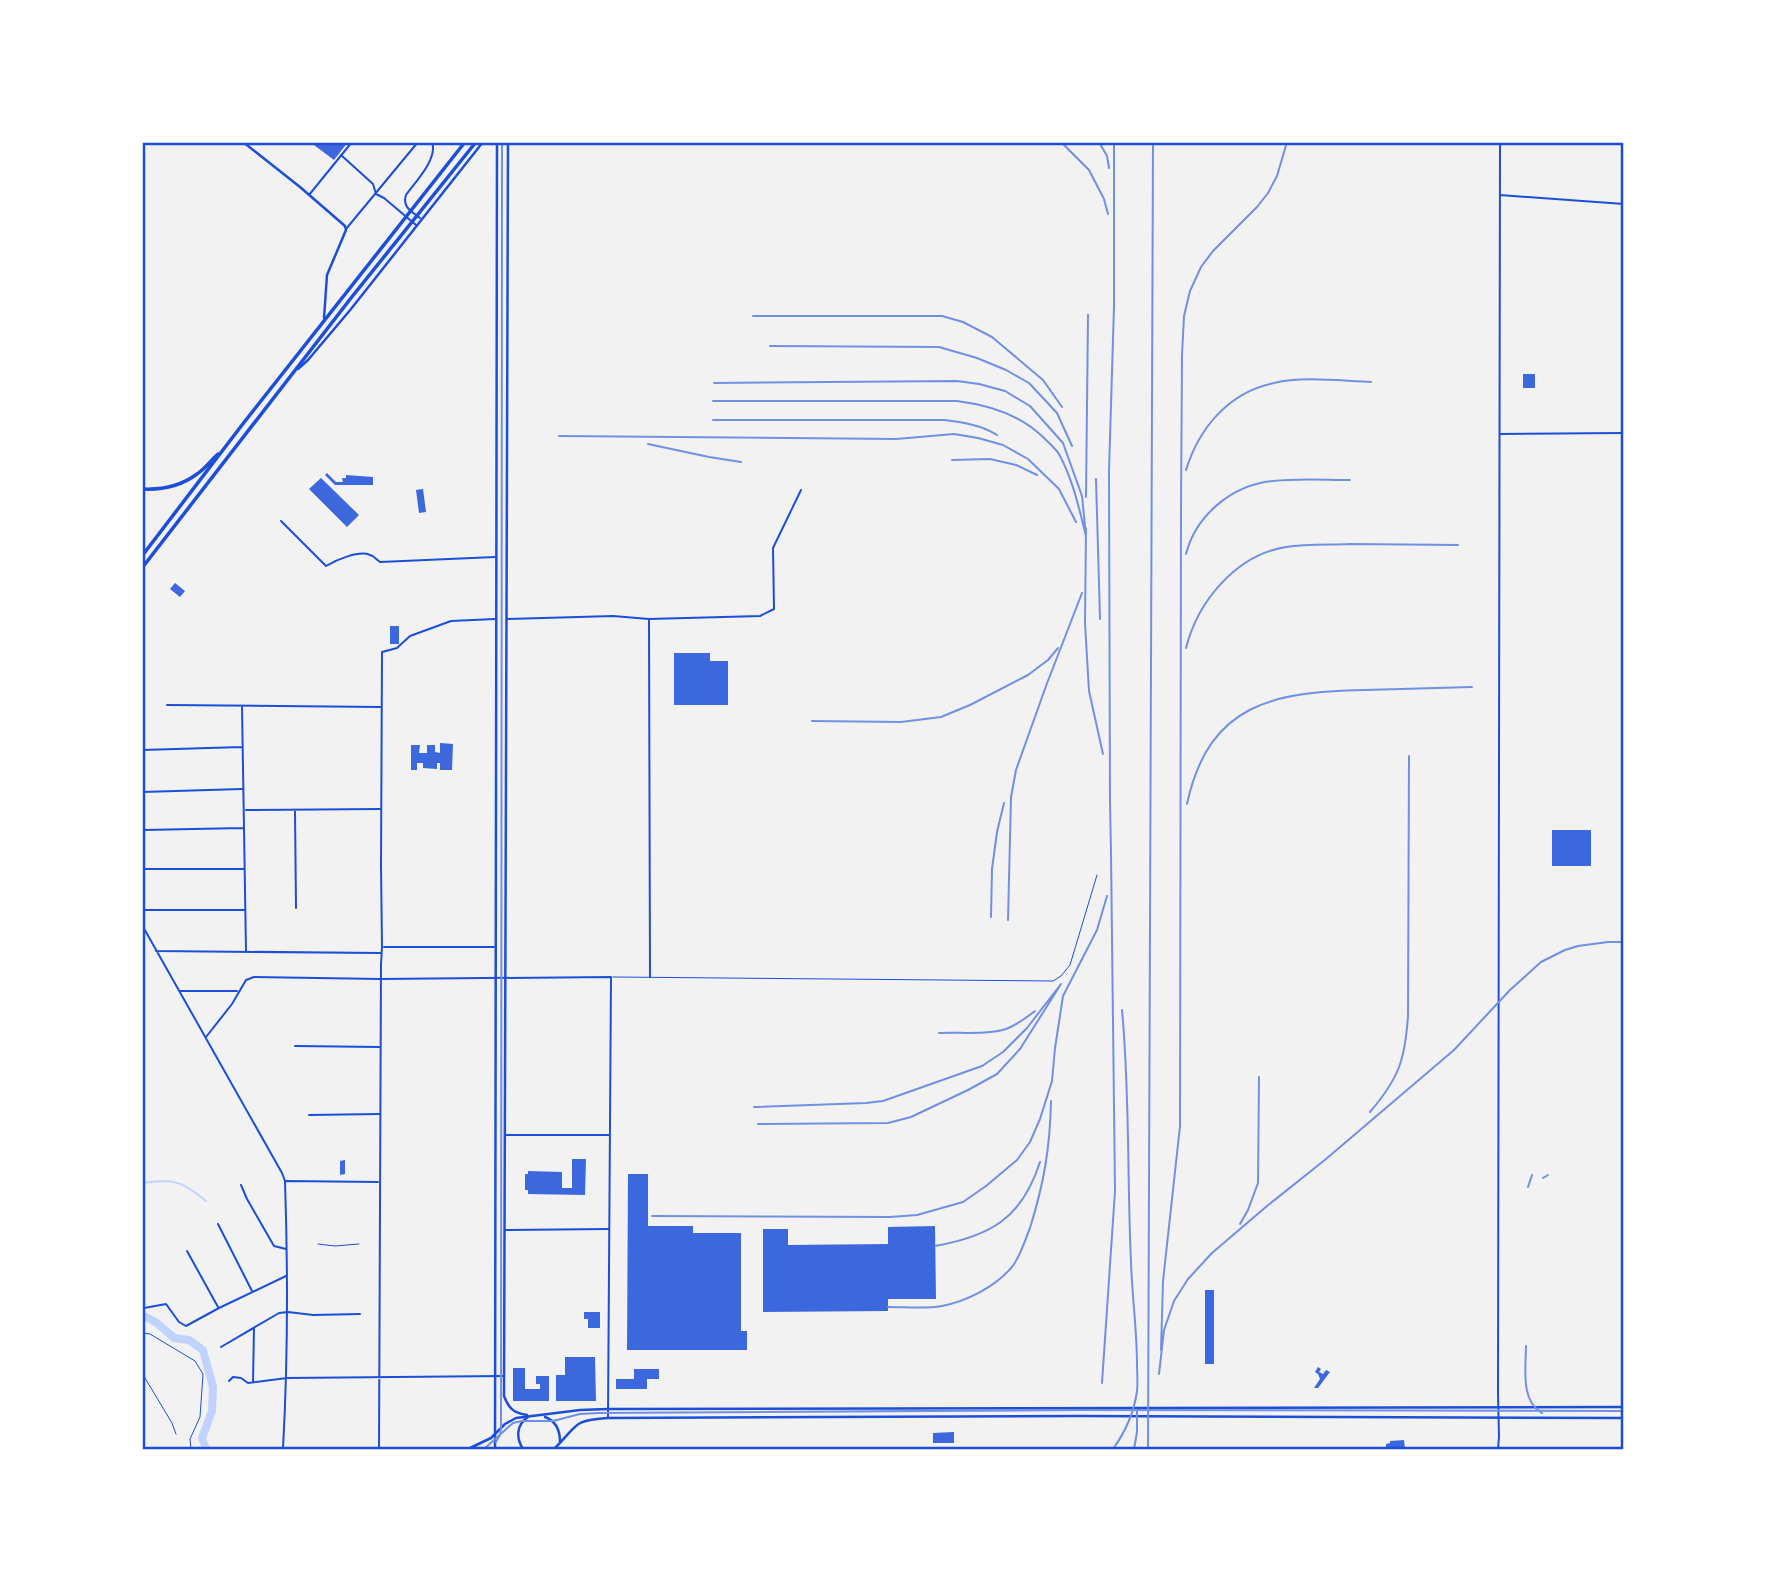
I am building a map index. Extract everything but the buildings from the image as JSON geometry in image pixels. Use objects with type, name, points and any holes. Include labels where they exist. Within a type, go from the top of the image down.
[{"type":"main road","points":[[142,568],[351,298],[476,142]]},
{"type":"main road","points":[[142,556],[465,143]]},
{"type":"main road","points":[[142,489],[168,488],[184,482],[199,473],[227,445]]},
{"type":"street","points":[[243,142],[309,195],[345,226],[346,230]]},
{"type":"street","points":[[309,195],[352,142]]},
{"type":"street","points":[[324,321],[327,275],[346,230],[418,142]]},
{"type":"street","points":[[422,220],[405,206],[404,201],[432,158],[435,149],[432,142]]},
{"type":"street","points":[[295,372],[332,332],[482,142],[497,143],[495,1449]]},
{"type":"street","points":[[508,142],[504,1396],[511,1410],[531,1416]]},
{"type":"street","points":[[1498,1449],[1500,142]]},
{"type":"street","points":[[341,155],[373,184],[376,194],[417,226]]},
{"type":"street","points":[[1500,195],[1624,204]]},
{"type":"street","points":[[497,287],[507,287]]},
{"type":"street","points":[[1500,434],[1624,433]]},
{"type":"street","points":[[379,1449],[382,652],[397,648],[410,636],[451,621],[613,616],[649,619],[760,616],[774,609],[773,548],[801,490]]},
{"type":"street","points":[[281,521],[326,566],[360,554],[370,554],[380,562],[506,557]]},
{"type":"street","points":[[649,619],[650,977]]},
{"type":"street","points":[[167,705],[382,707]]},
{"type":"street","points":[[242,706],[246,951]]},
{"type":"street","points":[[142,750],[243,747]]},
{"type":"street","points":[[142,792],[243,789]]},
{"type":"street","points":[[295,809],[296,908]]},
{"type":"street","points":[[243,810],[381,809]]},
{"type":"street","points":[[144,830],[243,828]]},
{"type":"street","points":[[142,869],[244,869]]},
{"type":"street","points":[[142,910],[245,910]]},
{"type":"street","points":[[142,925],[285,1181],[288,1312],[283,1448]]},
{"type":"street","points":[[382,947],[495,947]]},
{"type":"street","points":[[156,951],[381,953]]},
{"type":"street","points":[[206,1037],[232,1004],[246,980],[254,976],[380,979],[611,977],[608,1418]]},
{"type":"street","points":[[179,991],[239,991]]},
{"type":"street","points":[[295,1046],[380,1047]]},
{"type":"street","points":[[309,1115],[380,1114]]},
{"type":"street","points":[[505,1135],[610,1135]]},
{"type":"street","points":[[285,1181],[379,1182]]},
{"type":"street","points":[[241,1185],[274,1246],[288,1250]]},
{"type":"street","points":[[218,1224],[253,1292]]},
{"type":"street","points":[[504,1230],[609,1229]]},
{"type":"street","points":[[187,1251],[219,1308]]},
{"type":"street","points":[[144,1308],[166,1304],[179,1322],[186,1326],[287,1276]]},
{"type":"street","points":[[221,1348],[279,1313],[360,1314]]},
{"type":"street","points":[[253,1383],[254,1328]]},
{"type":"street","points":[[229,1381],[233,1377],[253,1383],[287,1378],[504,1376]]},
{"type":"street","points":[[468,1449],[491,1438],[516,1418],[580,1410],[1624,1407]]},
{"type":"street","points":[[748,1409],[748,1418]]},
{"type":"street","points":[[523,1449],[518,1439],[518,1430],[525,1418],[531,1416]]},
{"type":"street","points":[[542,1416],[555,1423],[560,1442]]},
{"type":"street","points":[[554,1449],[582,1420],[608,1418],[1624,1418]]},
{"type":"lane","points":[[611,977],[1053,981],[1070,965],[1097,875]]},
{"type":"lane","points":[[318,1244],[359,1244]]},
{"type":"lane","points":[[142,1333],[150,1334],[195,1361],[203,1374],[200,1416],[190,1440],[191,1449]]},
{"type":"lane","points":[[142,1373],[176,1434]]},
{"type":"waterway","points":[[142,1183],[169,1181],[183,1185],[206,1201]]},
{"type":"waterway","points":[[142,1315],[157,1323],[174,1338],[189,1340],[203,1350],[213,1387],[212,1411],[202,1438],[206,1449]]},
{"type":"tram line","points":[[496,1442],[501,1428],[502,142]]},
{"type":"tram line","points":[[1528,1187],[1532,1175]]},
{"type":"tram line","points":[[1543,1178],[1548,1175]]},
{"type":"tram line","points":[[1526,1346],[1527,1392],[1535,1408],[1542,1413]]},
{"type":"tram line","points":[[484,1449],[513,1423],[553,1421],[580,1414],[598,1413],[1624,1411]]},
{"type":"railway","points":[[1061,142],[1089,170],[1104,199],[1108,214]]},
{"type":"railway","points":[[1099,142],[1107,156],[1109,168]]},
{"type":"railway","points":[[1102,1383],[1115,1191],[1109,471],[1114,306],[1114,142]]},
{"type":"railway","points":[[1148,1449],[1153,142]]},
{"type":"railway","points":[[1161,1350],[1163,1281],[1180,1126],[1184,316],[1190,291],[1201,267],[1268,193],[1277,176],[1287,142]]},
{"type":"railway","points":[[1086,497],[1088,315]]},
{"type":"railway","points":[[753,316],[942,316],[963,322],[992,337],[1043,380],[1062,407]]},
{"type":"railway","points":[[770,346],[939,347],[977,358],[1029,383],[1057,413],[1072,446]]},
{"type":"railway","points":[[1186,470],[1208,426],[1230,403],[1243,394],[1285,381],[1322,379],[1371,382]]},
{"type":"railway","points":[[713,401],[957,401],[1004,412],[1035,430],[1059,454],[1072,484],[1086,536],[1082,496],[1063,443],[1030,406],[1005,391],[957,381],[714,383]]},
{"type":"railway","points":[[713,420],[944,420],[978,426],[997,435]]},
{"type":"railway","points":[[559,436],[896,439],[954,434],[1003,445],[1028,459],[1059,489],[1076,522]]},
{"type":"railway","points":[[648,444],[741,462]]},
{"type":"railway","points":[[952,460],[990,459],[1016,465],[1037,475]]},
{"type":"railway","points":[[1096,479],[1100,619]]},
{"type":"railway","points":[[1186,554],[1191,540],[1207,515],[1218,504],[1244,489],[1282,480],[1350,480]]},
{"type":"railway","points":[[1086,528],[1085,623],[1089,691],[1103,754]]},
{"type":"railway","points":[[1186,648],[1192,630],[1210,597],[1236,570],[1268,552],[1310,545],[1458,545]]},
{"type":"railway","points":[[1008,920],[1011,797],[1016,770],[1082,593]]},
{"type":"railway","points":[[812,721],[901,722],[941,717],[1028,675],[1048,660],[1058,648]]},
{"type":"railway","points":[[1187,804],[1197,770],[1211,743],[1229,724],[1250,710],[1275,700],[1302,694],[1472,687]]},
{"type":"railway","points":[[1370,1112],[1388,1089],[1399,1068],[1407,1031],[1409,756]]},
{"type":"railway","points":[[991,917],[992,869],[1004,803]]},
{"type":"railway","points":[[652,1216],[917,1215],[963,1202],[986,1186],[1017,1160],[1030,1142],[1040,1119],[1052,1081],[1063,996],[1097,930],[1107,896]]},
{"type":"railway","points":[[1159,1374],[1164,1330],[1174,1301],[1188,1279],[1212,1253],[1454,1050],[1510,990],[1541,962],[1578,946],[1624,942]]},
{"type":"railway","points":[[754,1107],[883,1101],[982,1066],[1003,1052],[1027,1028],[1061,984],[1020,1049],[997,1074],[911,1117],[888,1123],[758,1124]]},
{"type":"railway","points":[[1113,1449],[1132,1414],[1137,1384],[1122,1010]]},
{"type":"railway","points":[[939,1033],[999,1031],[1025,1019],[1035,1011]]},
{"type":"railway","points":[[1240,1224],[1258,1183],[1259,1077]]},
{"type":"railway","points":[[888,1307],[951,1304],[989,1287],[1012,1267],[1030,1228],[1039,1196],[1048,1150],[1051,1101]]},
{"type":"railway","points":[[935,1246],[973,1237],[1002,1221],[1024,1197],[1040,1162]]},
{"type":"railway","points":[[1134,1449],[1137,1411]]}]
